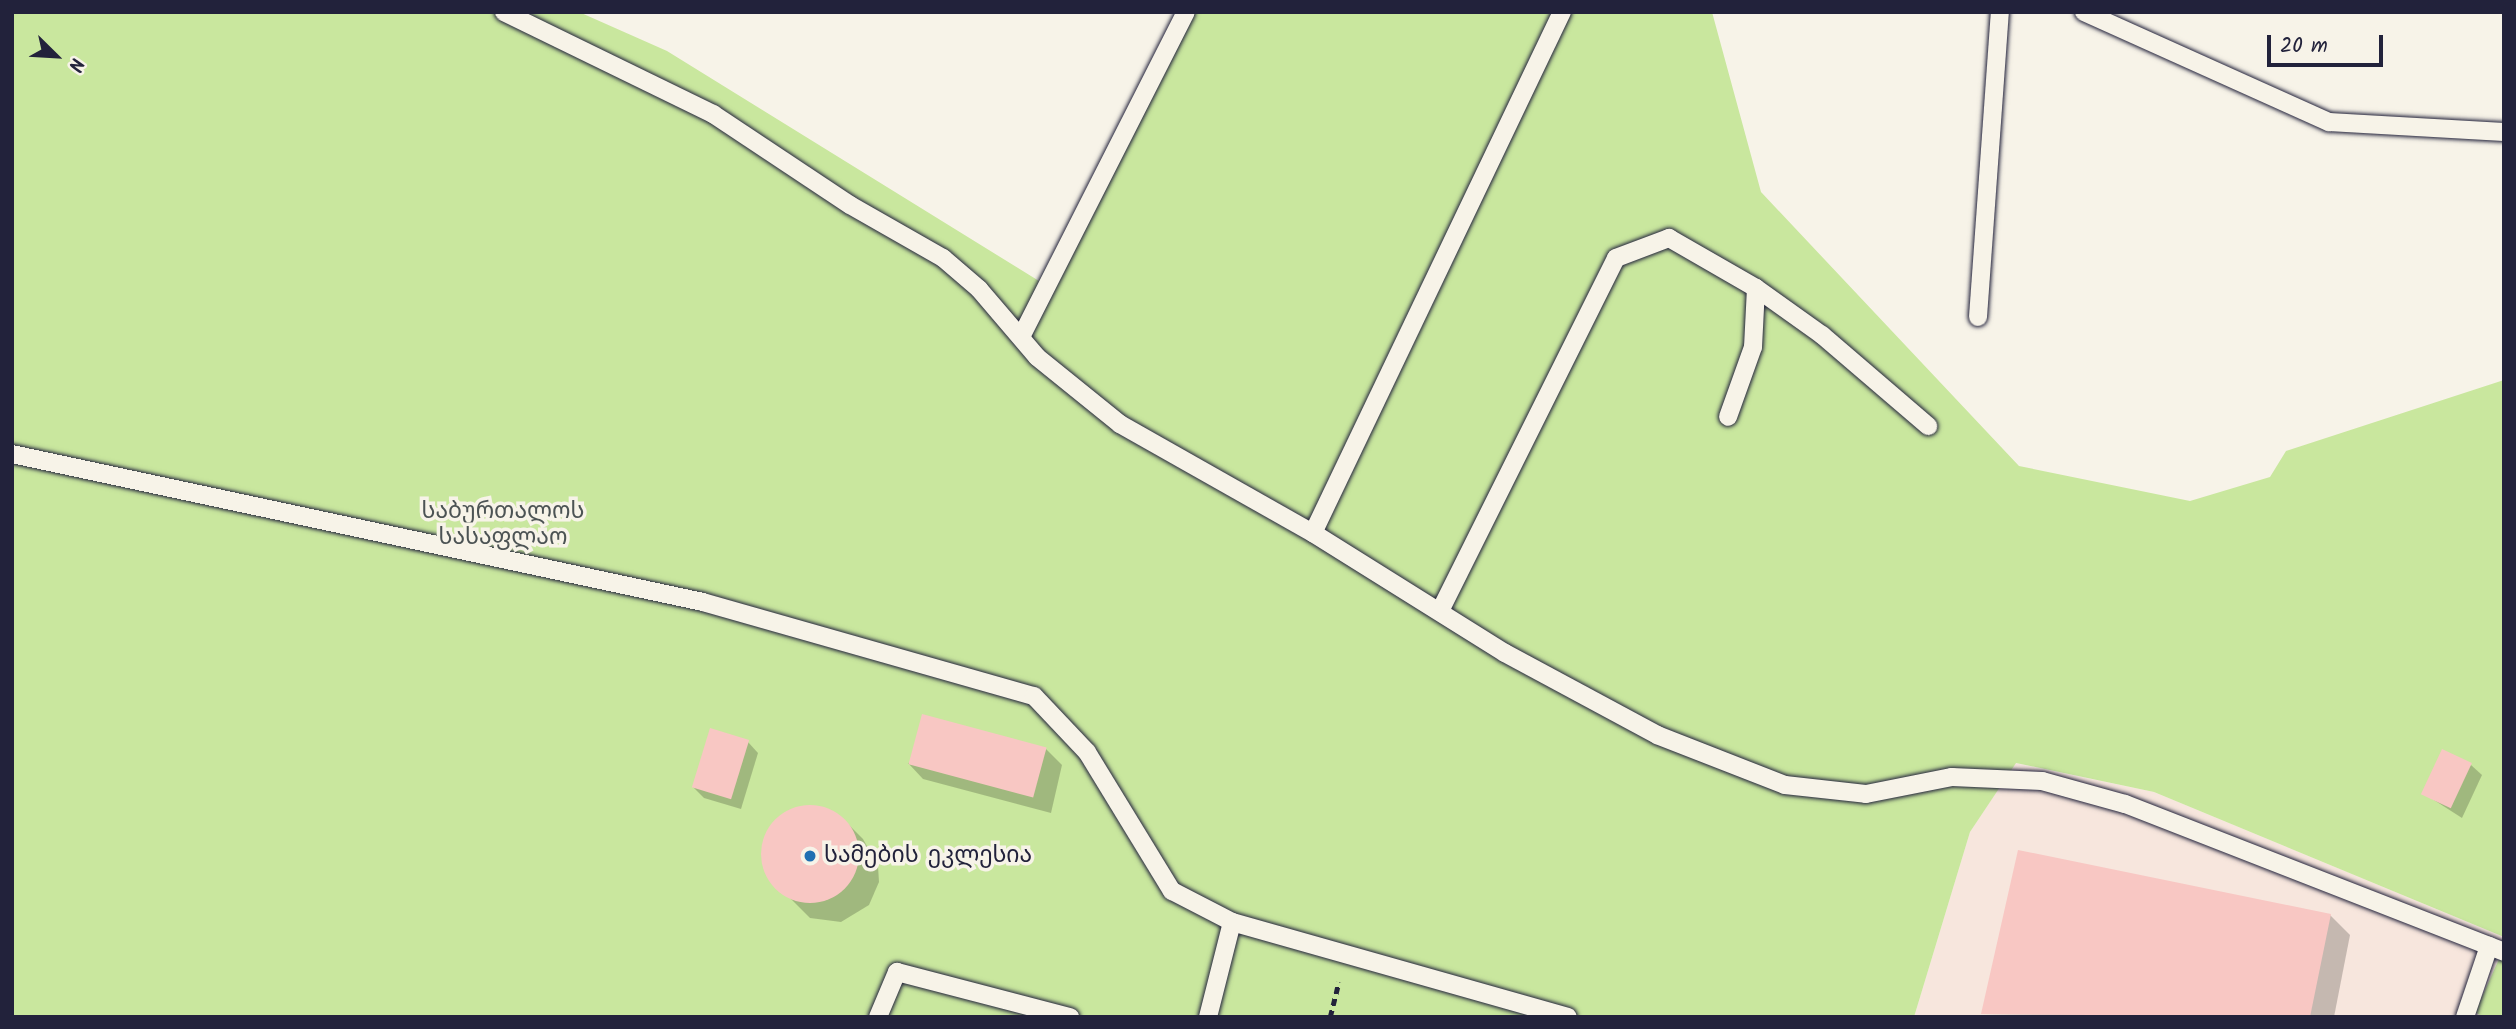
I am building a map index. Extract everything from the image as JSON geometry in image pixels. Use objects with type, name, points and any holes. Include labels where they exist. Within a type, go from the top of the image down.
[{"type":"lane","points":[[504,12],[713,114],[850,205],[943,258],[979,289],[1037,357],[1120,424],[1313,533],[1505,653],[1657,735],[1785,785],[1866,794],[1952,777],[2042,781],[2125,804],[2497,949],[2465,1017]]},
{"type":"lane","points":[[1020,337],[1186,12]]},
{"type":"lane","points":[[1313,533],[1562,12]]},
{"type":"lane","points":[[1978,317],[2000,12]]},
{"type":"lane","points":[[2084,12],[2329,122],[2499,134]]},
{"type":"lane","points":[[1440,611],[1616,258],[1669,238],[1756,288],[1822,335],[1928,426]]},
{"type":"lane","points":[[1728,417],[1753,347],[1756,288]]},
{"type":"lane","points":[[12,454],[703,602],[1034,696],[1087,752],[1172,891],[1232,922],[1568,1017]]},
{"type":"lane","points":[[1208,1017],[1232,922]]},
{"type":"lane","points":[[878,1017],[897,972],[1070,1017]]},
{"type":"path","points":[[1330,1017],[1347,954]]},
{"type":"shaded area","points":[[2015,763],[2154,792],[2504,937],[2504,948],[2475,1012],[2483,1017],[1914,1017],[1970,832]]},
{"type":"green space","name":"საბურთალოს სასაფლაო","points":[[12,12],[579,12],[667,51],[1039,281],[1178,12],[1712,12],[1761,192],[2019,466],[2190,501],[2270,477],[2286,451],[2504,380],[2504,937],[2154,792],[2016,763],[1970,832],[1914,1017],[12,1017]]},
{"type":"green space","points":[[2504,948],[2504,1017],[2483,1017],[2475,1012]]},
{"type":"building","points":[[922,714],[1047,747],[1033,798],[909,764]]},
{"type":"building","points":[[710,728],[749,740],[731,799],[692,787]]},
{"type":"building","points":[[2442,749],[2472,763],[2451,808],[2421,794]]},
{"type":"building","name":"სამების ეკლესია","points":[[810,805],[829,809],[845,819],[855,835],[859,854],[855,873],[845,889],[829,899],[810,903],[791,899],[775,889],[765,873],[761,854],[765,835],[775,819],[791,809]]},
{"type":"building","points":[[2018,850],[2331,914],[2310,1017],[1981,1014]]},
{"type":"place","name":"სამების ეკლესია","points":[[810,856]]}]
